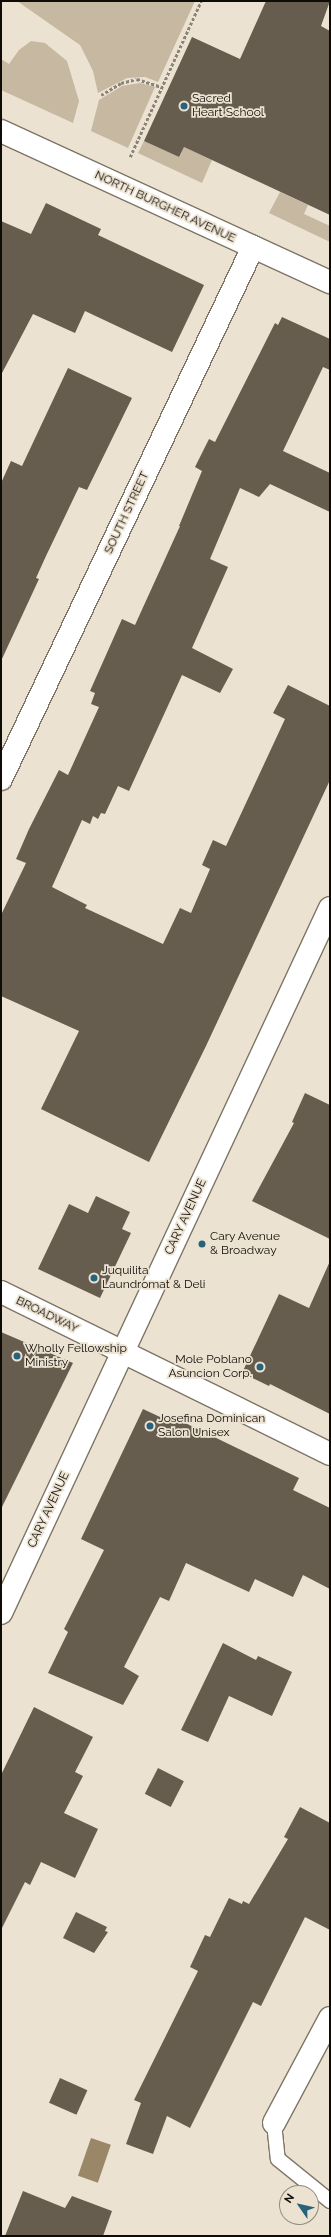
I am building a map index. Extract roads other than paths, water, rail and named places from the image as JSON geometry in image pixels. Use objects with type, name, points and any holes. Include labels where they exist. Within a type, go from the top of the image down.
[{"type":"street","name":"NORTH BURGHER AVENUE","points":[[1,131],[330,282]]},
{"type":"street","name":"SOUTH STREET","points":[[1,779],[253,247]]},
{"type":"street","name":"CARY AVENUE","points":[[1,1613],[330,908]]},
{"type":"street","name":"BROADWAY","points":[[1,1292],[330,1454]]},
{"type":"street","points":[[274,2123],[330,2018]]},
{"type":"lane","points":[[274,2123],[278,2159],[330,2201]]},
{"type":"place","name":"Sacred Heart School","points":[[184,106]]},
{"type":"place","name":"Cary Avenue & Broadway","points":[[202,1244]]},
{"type":"place","name":"Juquilita Laundromat & Deli","points":[[94,1278]]},
{"type":"place","name":"Wholly Fellowship Ministry","points":[[17,1356]]},
{"type":"place","name":"Mole Poblano Asuncion Corp.","points":[[260,1367]]},
{"type":"place","name":"Josefina Dominican Salon Unisex","points":[[150,1426]]}]
